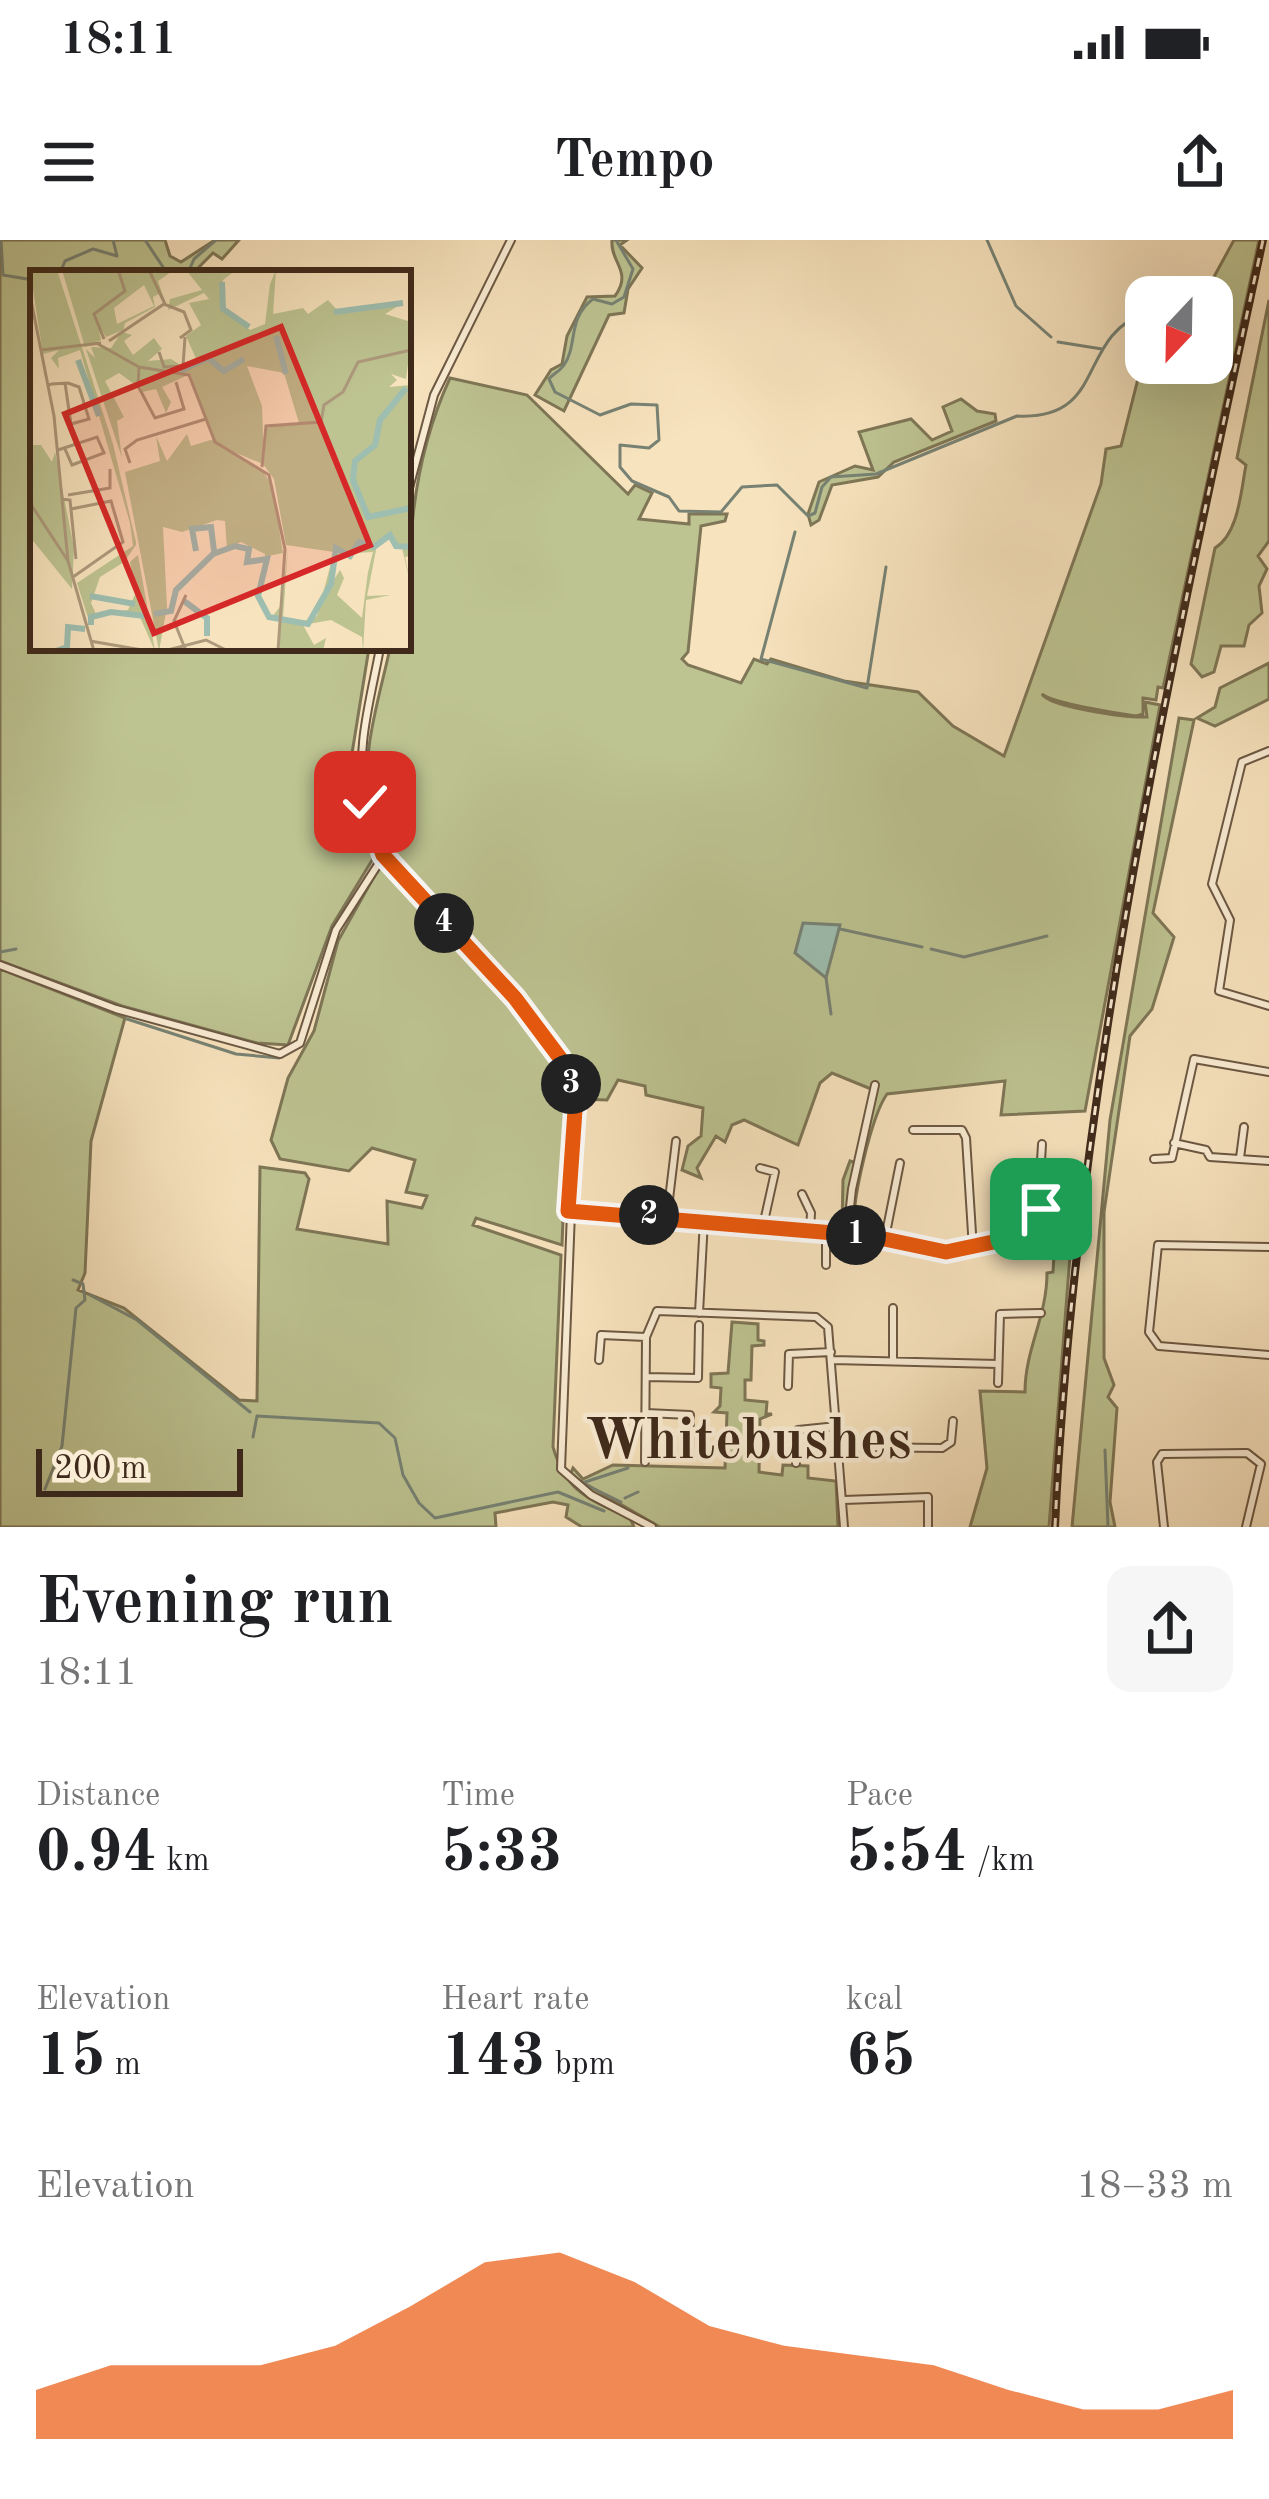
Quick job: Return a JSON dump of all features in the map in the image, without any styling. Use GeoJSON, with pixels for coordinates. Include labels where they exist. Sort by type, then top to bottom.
{"type":"FeatureCollection","features":[{"type":"Feature","properties":{"kind":"street"},"geometry":{"type":"LineString","coordinates":[[411,481],[434,395],[511,240]]}},
{"type":"Feature","properties":{"kind":"street"},"geometry":{"type":"LineString","coordinates":[[380,651],[362,775],[383,855],[515,998],[560,1058],[575,1110],[561,1468],[575,1484],[652,1527]]}},
{"type":"Feature","properties":{"kind":"street"},"geometry":{"type":"LineString","coordinates":[[1269,752],[1242,762],[1212,884],[1230,920],[1216,985],[1227,998],[1269,1006]]}},
{"type":"Feature","properties":{"kind":"street"},"geometry":{"type":"LineString","coordinates":[[0,965],[116,1009],[280,1054],[300,1043],[336,930],[383,855]]}},
{"type":"Feature","properties":{"kind":"street"},"geometry":{"type":"LineString","coordinates":[[1154,1159],[1175,1159],[1174,1143],[1194,1059],[1269,1072]]}},
{"type":"Feature","properties":{"kind":"street"},"geometry":{"type":"LineString","coordinates":[[848,1234],[851,1189],[875,1085]]}},
{"type":"Feature","properties":{"kind":"street"},"geometry":{"type":"LineString","coordinates":[[1240,1158],[1244,1127]]}},
{"type":"Feature","properties":{"kind":"street"},"geometry":{"type":"LineString","coordinates":[[913,1130],[962,1130],[973,1249]]}},
{"type":"Feature","properties":{"kind":"street"},"geometry":{"type":"LineString","coordinates":[[667,1216],[676,1141]]}},
{"type":"Feature","properties":{"kind":"street"},"geometry":{"type":"LineString","coordinates":[[1174,1143],[1206,1150],[1209,1156],[1269,1161]]}},
{"type":"Feature","properties":{"kind":"street"},"geometry":{"type":"LineString","coordinates":[[568,1211],[885,1238],[932,1251],[973,1249],[1037,1229],[1042,1144]]}},
{"type":"Feature","properties":{"kind":"street"},"geometry":{"type":"LineString","coordinates":[[885,1238],[900,1162]]}},
{"type":"Feature","properties":{"kind":"street"},"geometry":{"type":"LineString","coordinates":[[760,1168],[775,1172],[764,1226]]}},
{"type":"Feature","properties":{"kind":"street"},"geometry":{"type":"LineString","coordinates":[[802,1194],[812,1213],[810,1231]]}},
{"type":"Feature","properties":{"kind":"street"},"geometry":{"type":"LineString","coordinates":[[699,1313],[704,1220]]}},
{"type":"Feature","properties":{"kind":"street"},"geometry":{"type":"LineString","coordinates":[[826,1232],[826,1265]]}},
{"type":"Feature","properties":{"kind":"street"},"geometry":{"type":"LineString","coordinates":[[1269,1247],[1158,1245],[1149,1332],[1159,1346],[1269,1355]]}},
{"type":"Feature","properties":{"kind":"street"},"geometry":{"type":"LineString","coordinates":[[893,1308],[893,1360]]}},
{"type":"Feature","properties":{"kind":"street"},"geometry":{"type":"LineString","coordinates":[[645,1462],[646,1337],[656,1311],[816,1317],[828,1327],[844,1527]]}},
{"type":"Feature","properties":{"kind":"street"},"geometry":{"type":"LineString","coordinates":[[998,1383],[1000,1314],[1041,1313]]}},
{"type":"Feature","properties":{"kind":"street"},"geometry":{"type":"LineString","coordinates":[[646,1377],[698,1378],[699,1325]]}},
{"type":"Feature","properties":{"kind":"street"},"geometry":{"type":"LineString","coordinates":[[599,1360],[601,1335],[646,1337]]}},
{"type":"Feature","properties":{"kind":"street"},"geometry":{"type":"LineString","coordinates":[[788,1386],[789,1354],[998,1364]]}},
{"type":"Feature","properties":{"kind":"street"},"geometry":{"type":"LineString","coordinates":[[646,1413],[690,1415],[689,1454]]}},
{"type":"Feature","properties":{"kind":"street"},"geometry":{"type":"LineString","coordinates":[[840,1447],[942,1448],[951,1442],[953,1421]]}},
{"type":"Feature","properties":{"kind":"street"},"geometry":{"type":"LineString","coordinates":[[796,1463],[798,1430],[837,1426]]}},
{"type":"Feature","properties":{"kind":"street"},"geometry":{"type":"LineString","coordinates":[[1164,1527],[1157,1462],[1162,1454],[1254,1454],[1262,1464],[1246,1527]]}},
{"type":"Feature","properties":{"kind":"street"},"geometry":{"type":"LineString","coordinates":[[844,1500],[928,1497],[928,1527]]}},
{"type":"Feature","properties":{"kind":"green space"},"geometry":{"type":"Polygon","coordinates":[[[0,240],[165,240],[170,256],[181,262],[215,240],[239,240],[222,259],[213,253],[196,270],[30,270],[30,651],[369,651],[349,772],[356,778],[374,857],[332,926],[288,1045],[257,1043],[122,1006],[0,961],[0,240]]]}},
{"type":"Feature","properties":{"kind":"green space"},"geometry":{"type":"Polygon","coordinates":[[[612,240],[627,240],[620,245],[642,268],[628,289],[624,313],[609,315],[564,411],[535,395],[551,370],[562,364],[567,336],[587,297],[615,296],[620,287],[612,240]]]}},
{"type":"Feature","properties":{"kind":"green space"},"geometry":{"type":"Polygon","coordinates":[[[1234,240],[1259,240],[1233,361],[1233,276],[1214,276],[1234,240]]]}},
{"type":"Feature","properties":{"kind":"green space"},"geometry":{"type":"Polygon","coordinates":[[[1269,300],[1269,541],[1258,556],[1267,569],[1259,586],[1262,613],[1249,625],[1244,646],[1221,646],[1214,672],[1202,677],[1191,664],[1215,548],[1234,522],[1240,498],[1246,465],[1237,458],[1269,300]]]}},
{"type":"Feature","properties":{"kind":"green space"},"geometry":{"type":"Polygon","coordinates":[[[450,378],[527,395],[628,494],[635,485],[652,493],[639,519],[689,524],[689,514],[727,514],[725,521],[701,526],[688,652],[682,659],[688,665],[741,683],[754,659],[767,664],[771,659],[844,681],[918,692],[953,726],[1004,756],[1101,484],[1106,449],[1121,446],[1137,384],[1228,384],[1163,688],[1158,687],[1156,700],[1143,698],[1143,714],[1136,716],[1042,694],[1048,699],[1073,707],[1123,716],[1147,717],[1145,702],[1160,705],[1085,1111],[1001,1115],[1005,1081],[887,1094],[864,1160],[855,1229],[842,1228],[843,1180],[850,1161],[859,1164],[876,1091],[832,1073],[820,1083],[798,1145],[744,1120],[732,1125],[725,1142],[716,1136],[697,1168],[701,1178],[682,1170],[688,1146],[701,1136],[703,1108],[646,1095],[645,1086],[618,1080],[607,1100],[578,1099],[564,1057],[549,1032],[395,853],[369,785],[369,747],[389,651],[411,651],[414,510],[426,444],[450,378]]]}},
{"type":"Feature","properties":{"kind":"green space"},"geometry":{"type":"Polygon","coordinates":[[[961,399],[977,411],[995,414],[996,421],[894,462],[878,477],[832,485],[819,520],[811,525],[808,514],[819,482],[855,466],[873,470],[859,432],[911,419],[932,440],[952,431],[943,407],[961,399]]]}},
{"type":"Feature","properties":{"kind":"green space"},"geometry":{"type":"Polygon","coordinates":[[[1269,663],[1269,699],[1215,726],[1197,718],[1215,707],[1220,688],[1269,663]]]}},
{"type":"Feature","properties":{"kind":"green space"},"geometry":{"type":"Polygon","coordinates":[[[1179,718],[1194,720],[1153,913],[1174,937],[1152,1009],[1130,1036],[1104,1212],[1104,1358],[1114,1385],[1108,1397],[1117,1408],[1110,1502],[1115,1527],[1072,1527],[1110,1120],[1179,718]]]}},
{"type":"Feature","properties":{"kind":"green space"},"geometry":{"type":"Polygon","coordinates":[[[380,866],[511,1000],[554,1057],[568,1092],[562,1245],[476,1218],[473,1225],[561,1255],[553,1447],[572,1484],[630,1518],[634,1527],[582,1527],[566,1517],[568,1505],[553,1502],[495,1513],[496,1527],[0,1527],[0,969],[125,1018],[91,1141],[85,1273],[78,1290],[124,1308],[239,1400],[257,1401],[260,1167],[305,1173],[309,1179],[297,1229],[388,1244],[387,1201],[422,1208],[427,1196],[406,1192],[415,1160],[372,1148],[349,1171],[280,1159],[271,1140],[288,1078],[314,1031],[338,941],[380,866]]]}},
{"type":"Feature","properties":{"kind":"green space"},"geometry":{"type":"Polygon","coordinates":[[[1075,1191],[1049,1527],[970,1527],[987,1468],[980,1391],[1025,1392],[1047,1273],[1053,1272],[1057,1206],[1075,1191]]]}},
{"type":"Feature","properties":{"kind":"green space"},"geometry":{"type":"Polygon","coordinates":[[[732,1322],[758,1324],[758,1340],[764,1341],[764,1345],[752,1346],[751,1380],[745,1380],[745,1400],[767,1402],[766,1414],[772,1414],[760,1419],[759,1472],[782,1475],[783,1465],[808,1466],[808,1478],[836,1481],[838,1527],[660,1527],[570,1475],[573,1468],[583,1479],[613,1465],[725,1468],[727,1413],[714,1412],[720,1406],[721,1388],[711,1387],[711,1374],[728,1373],[732,1322]]]}},
{"type":"Feature","properties":{"kind":"shaded area"},"geometry":{"type":"Polygon","coordinates":[[[803,923],[840,925],[826,978],[795,953],[803,923]]]}},
{"type":"Feature","properties":{"kind":"waterway"},"geometry":{"type":"LineString","coordinates":[[1,240],[3,275],[30,280]]}},
{"type":"Feature","properties":{"kind":"waterway"},"geometry":{"type":"LineString","coordinates":[[61,270],[65,261],[93,249],[117,256],[113,240]]}},
{"type":"Feature","properties":{"kind":"waterway"},"geometry":{"type":"LineString","coordinates":[[145,240],[165,270]]}},
{"type":"Feature","properties":{"kind":"waterway"},"geometry":{"type":"LineString","coordinates":[[189,270],[194,259],[216,240]]}},
{"type":"Feature","properties":{"kind":"waterway"},"geometry":{"type":"LineString","coordinates":[[616,240],[633,269],[624,297],[612,304],[593,299],[585,306],[568,357],[549,379],[555,392],[600,415],[631,404],[657,405],[659,440],[649,448],[620,445],[620,467],[632,481],[669,497],[679,511],[721,512],[742,487],[777,485],[808,516],[815,513],[822,487],[831,477],[876,474],[1017,416],[1046,414],[1066,405],[1125,324]]}},
{"type":"Feature","properties":{"kind":"waterway"},"geometry":{"type":"LineString","coordinates":[[987,240],[1016,306],[1051,337]]}},
{"type":"Feature","properties":{"kind":"waterway"},"geometry":{"type":"LineString","coordinates":[[1058,342],[1102,349]]}},
{"type":"Feature","properties":{"kind":"waterway"},"geometry":{"type":"LineString","coordinates":[[795,532],[761,659],[867,688],[886,567]]}},
{"type":"Feature","properties":{"kind":"waterway"},"geometry":{"type":"LineString","coordinates":[[840,929],[922,947]]}},
{"type":"Feature","properties":{"kind":"waterway"},"geometry":{"type":"LineString","coordinates":[[931,949],[964,957],[1047,936]]}},
{"type":"Feature","properties":{"kind":"waterway"},"geometry":{"type":"LineString","coordinates":[[0,952],[16,949]]}},
{"type":"Feature","properties":{"kind":"waterway"},"geometry":{"type":"LineString","coordinates":[[826,978],[831,1014]]}},
{"type":"Feature","properties":{"kind":"waterway"},"geometry":{"type":"LineString","coordinates":[[127,1019],[236,1054],[279,1058]]}},
{"type":"Feature","properties":{"kind":"waterway"},"geometry":{"type":"LineString","coordinates":[[45,1489],[62,1446],[76,1308],[85,1300],[83,1284],[73,1280]]}},
{"type":"Feature","properties":{"kind":"waterway"},"geometry":{"type":"LineString","coordinates":[[90,1295],[137,1320],[250,1412]]}},
{"type":"Feature","properties":{"kind":"waterway"},"geometry":{"type":"LineString","coordinates":[[253,1437],[257,1416],[379,1423],[395,1438],[403,1475],[419,1503],[435,1518],[558,1492],[604,1511]]}},
{"type":"Feature","properties":{"kind":"waterway"},"geometry":{"type":"LineString","coordinates":[[1105,1450],[1108,1527]]}},
{"type":"Feature","properties":{"kind":"waterway"},"geometry":{"type":"LineString","coordinates":[[621,1502],[582,1483],[628,1468]]}},
{"type":"Feature","properties":{"kind":"waterway"},"geometry":{"type":"LineString","coordinates":[[625,1498],[638,1492]]}},
{"type":"Feature","properties":{"kind":"railway"},"geometry":{"type":"LineString","coordinates":[[1055,1527],[1066,1364],[1105,1040],[1162,719],[1263,240]]}},
{"type":"Feature","properties":{"kind":"district","name":"Whitebushes"},"geometry":{"type":"Point","coordinates":[748,1438]}},
{"type":"Feature","properties":{"kind":"route"},"geometry":{"type":"LineString","coordinates":[[365,802],[383,855],[534,1019],[560,1058],[575,1110],[568,1211],[870,1236],[946,1252],[1031,1234],[1040,1222],[1041,1209]]}}]}
